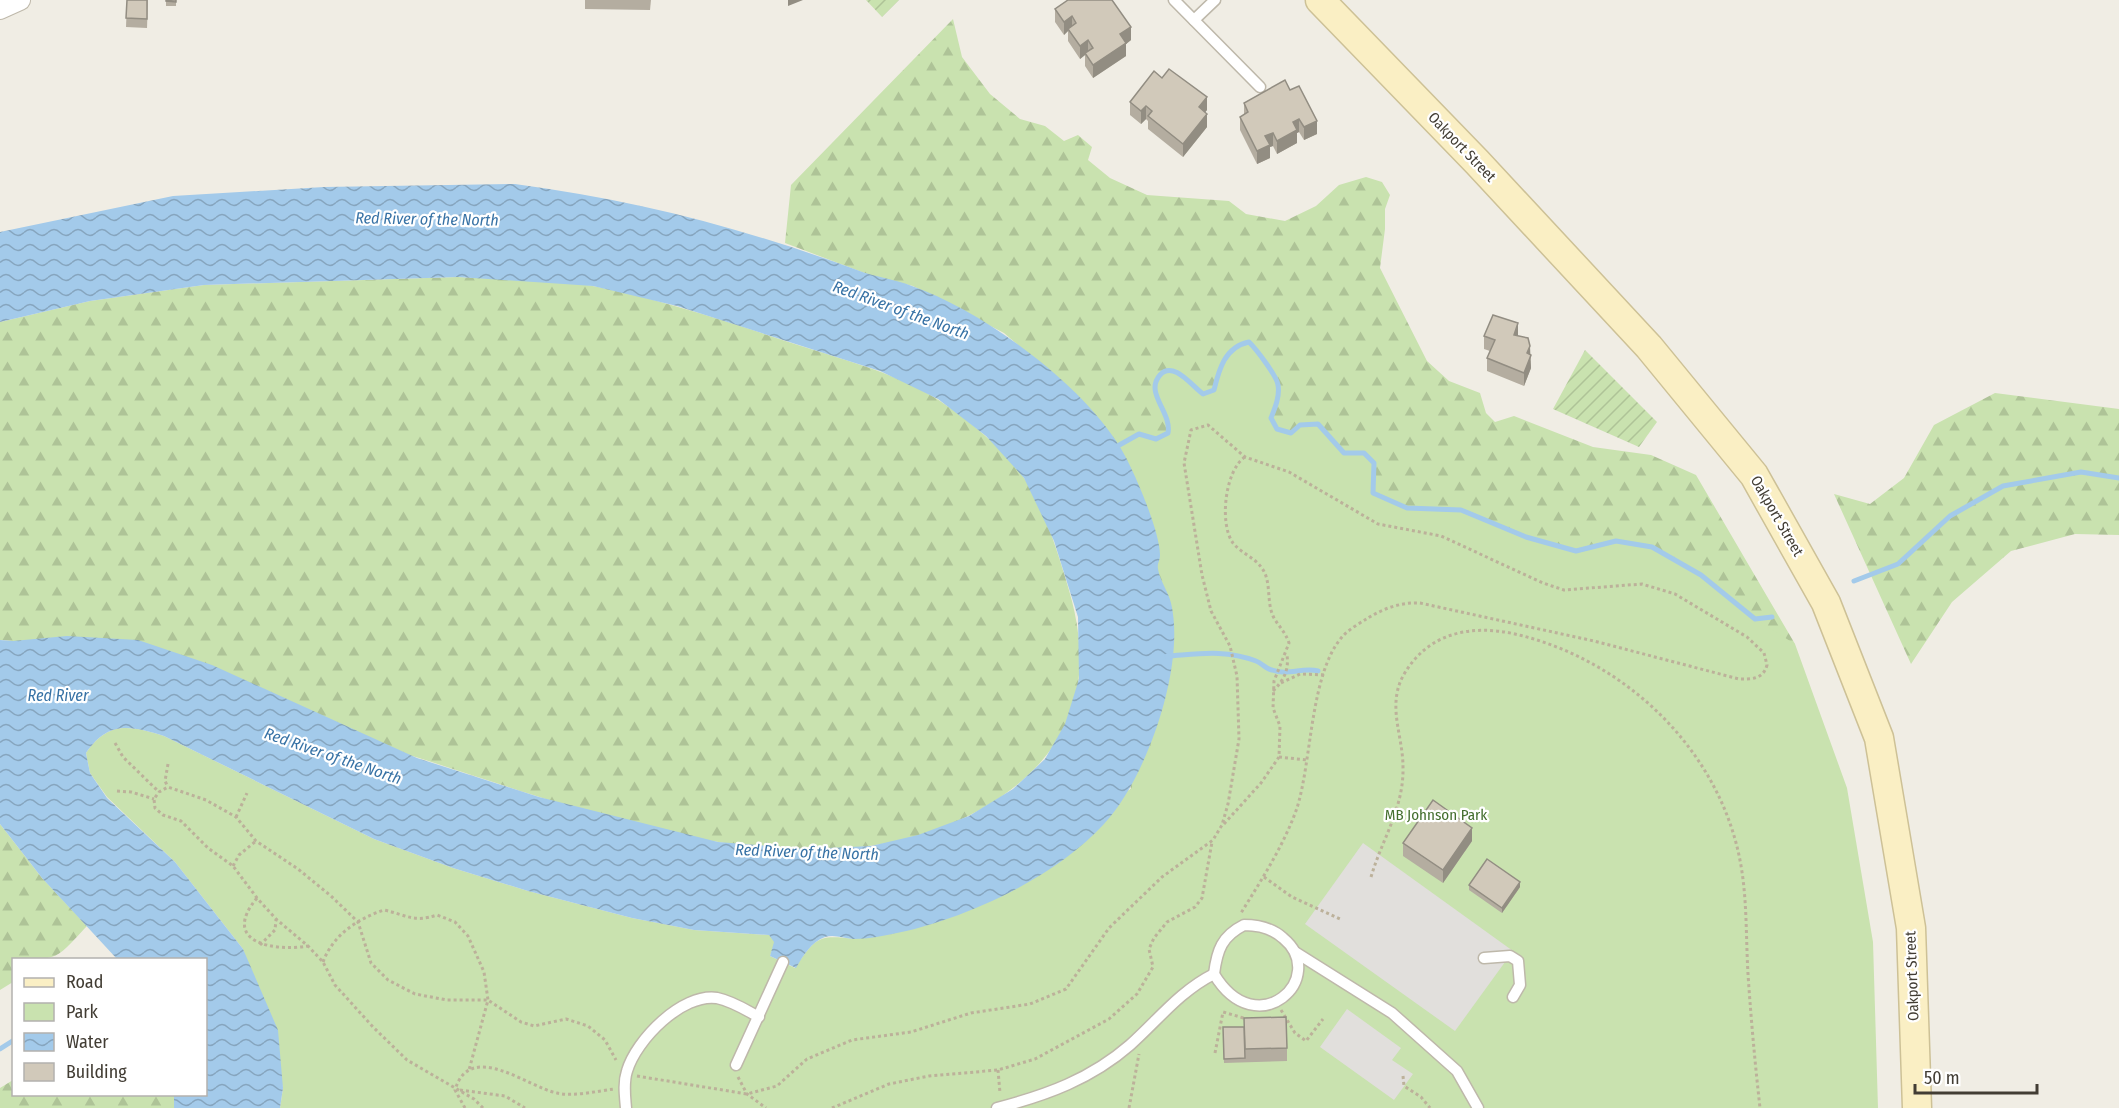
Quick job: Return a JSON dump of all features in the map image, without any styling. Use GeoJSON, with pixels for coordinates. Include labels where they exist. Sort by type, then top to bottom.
{"type":"FeatureCollection","features":[{"type":"Feature","properties":{"kind":"street"},"geometry":{"type":"LineString","coordinates":[[0,9],[20,0]]}},
{"type":"Feature","properties":{"kind":"street","name":"Oakport Street"},"geometry":{"type":"LineString","coordinates":[[1320,0],[1477,162],[1649,347],[1754,475],[1826,603],[1879,738],[1911,928],[1917,1108]]}},
{"type":"Feature","properties":{"kind":"lane"},"geometry":{"type":"LineString","coordinates":[[1174,0],[1260,87]]}},
{"type":"Feature","properties":{"kind":"lane"},"geometry":{"type":"LineString","coordinates":[[1194,20],[1215,0]]}},
{"type":"Feature","properties":{"kind":"lane"},"geometry":{"type":"LineString","coordinates":[[1295,952],[1299,964],[1297,977],[1277,1007],[1244,1004],[1232,998],[1214,974],[1218,951],[1233,930],[1244,925],[1268,928],[1280,935],[1295,952],[1392,1012],[1457,1071],[1478,1108]]}},
{"type":"Feature","properties":{"kind":"lane"},"geometry":{"type":"LineString","coordinates":[[1484,958],[1510,956],[1518,961],[1520,984],[1513,997]]}},
{"type":"Feature","properties":{"kind":"lane"},"geometry":{"type":"LineString","coordinates":[[736,1065],[783,962]]}},
{"type":"Feature","properties":{"kind":"lane"},"geometry":{"type":"LineString","coordinates":[[999,1108],[1043,1096],[1083,1078],[1111,1060],[1180,994],[1214,974]]}},
{"type":"Feature","properties":{"kind":"lane"},"geometry":{"type":"LineString","coordinates":[[626,1108],[626,1073],[632,1057],[653,1030],[683,1006],[700,999],[715,998],[734,1003],[759,1017]]}},
{"type":"Feature","properties":{"kind":"path"},"geometry":{"type":"LineString","coordinates":[[1222,825],[1239,739],[1237,676],[1230,646],[1211,611],[1202,575],[1184,463],[1191,430],[1208,425],[1245,458],[1289,472],[1378,524],[1441,536],[1564,590],[1642,584],[1675,594],[1748,637],[1764,653],[1767,665],[1765,671],[1755,679],[1738,679],[1593,641],[1429,604],[1409,603],[1371,616],[1344,634],[1331,654],[1324,675],[1297,807],[1287,834],[1233,930]]}},
{"type":"Feature","properties":{"kind":"path"},"geometry":{"type":"LineString","coordinates":[[832,1108],[889,1084],[929,1076],[998,1070],[1035,1059],[1109,1019],[1137,994],[1153,967],[1149,949],[1154,938],[1167,922],[1195,907],[1202,898],[1213,840],[1222,825],[1261,783],[1279,757],[1280,726],[1273,708],[1273,691],[1274,681],[1289,643],[1285,630],[1273,617],[1267,581],[1261,566],[1248,558],[1232,542],[1225,506],[1229,486],[1238,462],[1245,458]]}},
{"type":"Feature","properties":{"kind":"path"},"geometry":{"type":"LineString","coordinates":[[1371,877],[1377,854],[1392,827],[1401,792],[1403,759],[1395,712],[1397,697],[1402,678],[1423,650],[1462,630],[1503,631],[1537,639],[1562,649],[1612,675],[1649,703],[1701,763],[1728,819],[1742,872],[1760,1108]]}},
{"type":"Feature","properties":{"kind":"path"},"geometry":{"type":"LineString","coordinates":[[1281,684],[1288,665],[1286,653]]}},
{"type":"Feature","properties":{"kind":"path"},"geometry":{"type":"LineString","coordinates":[[1273,691],[1300,674],[1324,675]]}},
{"type":"Feature","properties":{"kind":"path"},"geometry":{"type":"LineString","coordinates":[[115,743],[128,762],[159,792]]}},
{"type":"Feature","properties":{"kind":"path"},"geometry":{"type":"LineString","coordinates":[[1279,757],[1307,760]]}},
{"type":"Feature","properties":{"kind":"path"},"geometry":{"type":"LineString","coordinates":[[168,764],[165,781],[168,787],[206,800],[236,818],[256,841],[298,869],[358,922],[371,963],[388,980],[415,994],[447,1000],[488,1000],[521,1022],[534,1026],[566,1019],[588,1026],[605,1040],[626,1073],[661,1082],[747,1094],[777,1086],[807,1059],[852,1040],[911,1032],[971,1013],[1030,1004],[1066,989],[1108,928],[1162,877],[1213,840]]}},
{"type":"Feature","properties":{"kind":"path"},"geometry":{"type":"LineString","coordinates":[[168,787],[159,792],[154,799],[155,808],[162,815],[181,821],[208,848],[233,866],[257,898],[276,919],[323,962],[336,985],[373,1027],[407,1060],[483,1108]]}},
{"type":"Feature","properties":{"kind":"path"},"geometry":{"type":"LineString","coordinates":[[117,791],[131,792],[154,799]]}},
{"type":"Feature","properties":{"kind":"path"},"geometry":{"type":"LineString","coordinates":[[236,818],[248,793]]}},
{"type":"Feature","properties":{"kind":"path"},"geometry":{"type":"LineString","coordinates":[[233,866],[239,855],[256,841]]}},
{"type":"Feature","properties":{"kind":"path"},"geometry":{"type":"LineString","coordinates":[[1263,876],[1292,897],[1341,919]]}},
{"type":"Feature","properties":{"kind":"path"},"geometry":{"type":"LineString","coordinates":[[257,898],[246,912],[244,926],[249,938],[261,945],[275,948],[308,946]]}},
{"type":"Feature","properties":{"kind":"path"},"geometry":{"type":"LineString","coordinates":[[323,962],[328,948],[358,922],[384,910],[412,920],[423,920],[437,915],[455,922],[468,936],[484,972],[488,1000],[469,1070]]}},
{"type":"Feature","properties":{"kind":"path"},"geometry":{"type":"LineString","coordinates":[[261,945],[275,930],[276,919]]}},
{"type":"Feature","properties":{"kind":"path"},"geometry":{"type":"LineString","coordinates":[[1277,1007],[1295,1033],[1306,1041],[1323,1020]]}},
{"type":"Feature","properties":{"kind":"path"},"geometry":{"type":"LineString","coordinates":[[1215,1053],[1223,1012],[1237,1018],[1254,1018]]}},
{"type":"Feature","properties":{"kind":"path"},"geometry":{"type":"LineString","coordinates":[[1129,1108],[1137,1063],[1147,1028]]}},
{"type":"Feature","properties":{"kind":"path"},"geometry":{"type":"LineString","coordinates":[[1286,1037],[1295,1033]]}},
{"type":"Feature","properties":{"kind":"path"},"geometry":{"type":"LineString","coordinates":[[736,1065],[739,1082],[747,1094],[766,1108]]}},
{"type":"Feature","properties":{"kind":"path"},"geometry":{"type":"LineString","coordinates":[[465,1108],[455,1090],[459,1077],[469,1070],[506,1070],[557,1093],[616,1088],[625,1092]]}},
{"type":"Feature","properties":{"kind":"path"},"geometry":{"type":"LineString","coordinates":[[998,1070],[999,1108]]}},
{"type":"Feature","properties":{"kind":"path"},"geometry":{"type":"LineString","coordinates":[[1403,1076],[1404,1086],[1420,1097],[1430,1108]]}},
{"type":"Feature","properties":{"kind":"path"},"geometry":{"type":"LineString","coordinates":[[455,1090],[505,1096],[525,1108]]}},
{"type":"Feature","properties":{"kind":"green space"},"geometry":{"type":"Polygon","coordinates":[[[866,0],[899,0],[882,17],[866,0]]]}},
{"type":"Feature","properties":{"kind":"green space"},"geometry":{"type":"Polygon","coordinates":[[[953,19],[962,57],[990,94],[1020,119],[1045,126],[1064,141],[1078,135],[1092,147],[1088,160],[1110,178],[1147,195],[1229,201],[1246,214],[1285,221],[1316,206],[1339,185],[1366,177],[1382,182],[1390,195],[1385,209],[1380,268],[1427,361],[1449,381],[1480,393],[1486,413],[1495,422],[1514,416],[1593,447],[1651,455],[1696,475],[1795,644],[1778,647],[895,1108],[666,1108],[1131,789],[1026,352],[1004,333],[913,286],[875,277],[785,243],[791,185],[953,19]]]}},
{"type":"Feature","properties":{"kind":"green space"},"geometry":{"type":"Polygon","coordinates":[[[458,277],[581,284],[649,299],[700,314],[855,363],[908,383],[940,401],[984,435],[1005,454],[1022,475],[1040,508],[1066,581],[1078,633],[1079,675],[1071,711],[1055,743],[1033,771],[1005,794],[973,814],[939,829],[904,840],[869,846],[812,850],[754,847],[640,826],[584,811],[318,728],[13,641],[0,640],[0,322],[90,301],[204,285],[458,277]]]}},
{"type":"Feature","properties":{"kind":"green space","name":"MB Johnson Park"},"geometry":{"type":"Polygon","coordinates":[[[1249,342],[1277,381],[1277,402],[1272,418],[1277,429],[1291,433],[1300,425],[1318,424],[1344,452],[1364,453],[1374,463],[1373,493],[1407,508],[1461,510],[1526,537],[1576,551],[1616,541],[1652,547],[1701,575],[1755,619],[1795,644],[1847,788],[1873,942],[1878,1108],[280,1108],[283,1088],[243,949],[175,862],[107,797],[90,773],[86,753],[95,742],[112,730],[130,728],[164,736],[374,839],[453,868],[528,891],[632,918],[694,930],[769,935],[775,942],[770,956],[795,968],[818,940],[832,937],[854,939],[1131,789],[1151,746],[1174,656],[1172,604],[1157,568],[1160,553],[1135,475],[1119,444],[1139,434],[1156,439],[1168,433],[1166,418],[1155,389],[1156,382],[1165,371],[1176,372],[1203,394],[1214,390],[1218,374],[1229,354],[1249,342]]]}},
{"type":"Feature","properties":{"kind":"green space"},"geometry":{"type":"Polygon","coordinates":[[[1585,350],[1657,422],[1639,447],[1553,409],[1585,350]]]}},
{"type":"Feature","properties":{"kind":"green space"},"geometry":{"type":"Polygon","coordinates":[[[1995,393],[2119,409],[2119,535],[2075,534],[2011,551],[1952,602],[1911,664],[1834,494],[1870,504],[1904,478],[1934,425],[1995,393]]]}},
{"type":"Feature","properties":{"kind":"green space"},"geometry":{"type":"Polygon","coordinates":[[[0,824],[42,878],[87,926],[69,946],[49,958],[12,958],[12,983],[0,990],[0,824]]]}},
{"type":"Feature","properties":{"kind":"green space"},"geometry":{"type":"Polygon","coordinates":[[[12,1081],[12,1096],[174,1096],[174,1108],[0,1108],[0,1088],[12,1081]]]}},
{"type":"Feature","properties":{"kind":"shaded area"},"geometry":{"type":"Polygon","coordinates":[[[1363,843],[1513,951],[1455,1031],[1305,924],[1363,843]]]}},
{"type":"Feature","properties":{"kind":"shaded area"},"geometry":{"type":"Polygon","coordinates":[[[1347,1009],[1401,1048],[1392,1060],[1413,1074],[1394,1100],[1320,1047],[1347,1009]]]}},
{"type":"Feature","properties":{"kind":"water","name":"Red River"},"geometry":{"type":"Polygon","coordinates":[[[515,184],[603,198],[689,217],[772,241],[940,297],[999,331],[1028,352],[1081,398],[1120,447],[1132,469],[1151,516],[1159,544],[1158,569],[1171,603],[1174,628],[1173,657],[1168,688],[1159,720],[1135,779],[1120,804],[1104,824],[1083,844],[1031,881],[1002,897],[911,930],[864,939],[825,937],[812,946],[796,968],[770,956],[774,942],[769,935],[694,930],[632,918],[528,891],[453,868],[374,839],[164,736],[130,728],[112,730],[95,742],[86,753],[90,773],[107,798],[175,862],[243,949],[278,1030],[283,1088],[280,1108],[174,1108],[174,1096],[207,1096],[207,958],[116,958],[42,878],[0,824],[0,640],[67,636],[138,640],[212,665],[417,758],[539,797],[718,842],[807,849],[871,846],[918,835],[969,816],[1013,789],[1045,759],[1065,724],[1079,679],[1078,617],[1054,541],[1024,478],[986,436],[938,399],[880,371],[677,306],[593,286],[458,277],[204,285],[90,301],[0,322],[0,232],[173,196],[324,187],[515,184]]]}},
{"type":"Feature","properties":{"kind":"building"},"geometry":{"type":"Polygon","coordinates":[[[127,0],[147,0],[147,19],[126,18],[127,0]]]}},
{"type":"Feature","properties":{"kind":"building"},"geometry":{"type":"Polygon","coordinates":[[[1068,0],[1112,0],[1131,27],[1120,34],[1126,43],[1093,65],[1085,53],[1093,48],[1088,40],[1080,46],[1068,29],[1076,23],[1072,16],[1064,22],[1055,9],[1068,0]]]}},
{"type":"Feature","properties":{"kind":"building"},"geometry":{"type":"Polygon","coordinates":[[[1169,69],[1207,97],[1199,107],[1207,114],[1183,144],[1148,116],[1152,111],[1146,106],[1141,111],[1130,102],[1154,71],[1162,78],[1169,69]]]}},
{"type":"Feature","properties":{"kind":"building"},"geometry":{"type":"Polygon","coordinates":[[[1285,80],[1290,90],[1299,86],[1317,121],[1304,127],[1299,119],[1293,122],[1297,130],[1277,141],[1273,133],[1265,136],[1270,145],[1257,151],[1240,117],[1248,112],[1244,103],[1285,80]]]}},
{"type":"Feature","properties":{"kind":"building"},"geometry":{"type":"Polygon","coordinates":[[[1493,315],[1518,323],[1514,335],[1528,338],[1530,346],[1527,353],[1531,355],[1524,373],[1487,358],[1495,340],[1484,336],[1493,315]]]}},
{"type":"Feature","properties":{"kind":"building"},"geometry":{"type":"Polygon","coordinates":[[[1433,800],[1472,828],[1443,870],[1403,843],[1433,800]]]}},
{"type":"Feature","properties":{"kind":"building"},"geometry":{"type":"Polygon","coordinates":[[[1487,859],[1520,882],[1502,908],[1469,885],[1487,859]]]}},
{"type":"Feature","properties":{"kind":"building"},"geometry":{"type":"Polygon","coordinates":[[[1286,1017],[1287,1048],[1245,1049],[1244,1018],[1286,1017]]]}},
{"type":"Feature","properties":{"kind":"building"},"geometry":{"type":"Polygon","coordinates":[[[1223,1027],[1244,1027],[1245,1058],[1224,1059],[1223,1027]]]}},
{"type":"Feature","properties":{"kind":"waterway"},"geometry":{"type":"LineString","coordinates":[[1114,448],[1139,434],[1156,439],[1168,433],[1166,418],[1155,389],[1156,382],[1165,371],[1176,372],[1203,394],[1214,390],[1218,374],[1229,354],[1249,342],[1277,381],[1278,398],[1271,418],[1277,429],[1291,433],[1300,425],[1318,424],[1344,453],[1364,453],[1374,463],[1373,493],[1407,508],[1461,510],[1526,537],[1576,551],[1616,541],[1652,547],[1701,575],[1755,619],[1772,617]]}},
{"type":"Feature","properties":{"kind":"waterway"},"geometry":{"type":"LineString","coordinates":[[1854,581],[1898,564],[1950,516],[2003,486],[2081,472],[2119,478]]}},
{"type":"Feature","properties":{"kind":"waterway"},"geometry":{"type":"LineString","coordinates":[[1167,656],[1233,655],[1245,657],[1278,672],[1318,671]]}},
{"type":"Feature","properties":{"kind":"waterway"},"geometry":{"type":"LineString","coordinates":[[0,1049],[12,1041]]}},
{"type":"Feature","properties":{"kind":"water label","name":"Red River of the North"},"geometry":{"type":"Point","coordinates":[427,219]}},
{"type":"Feature","properties":{"kind":"water label","name":"Red River of the North"},"geometry":{"type":"Point","coordinates":[901,310]}},
{"type":"Feature","properties":{"kind":"water label","name":"Red River of the North"},"geometry":{"type":"Point","coordinates":[333,756]}},
{"type":"Feature","properties":{"kind":"water label","name":"Red River of the North"},"geometry":{"type":"Point","coordinates":[807,852]}}]}
